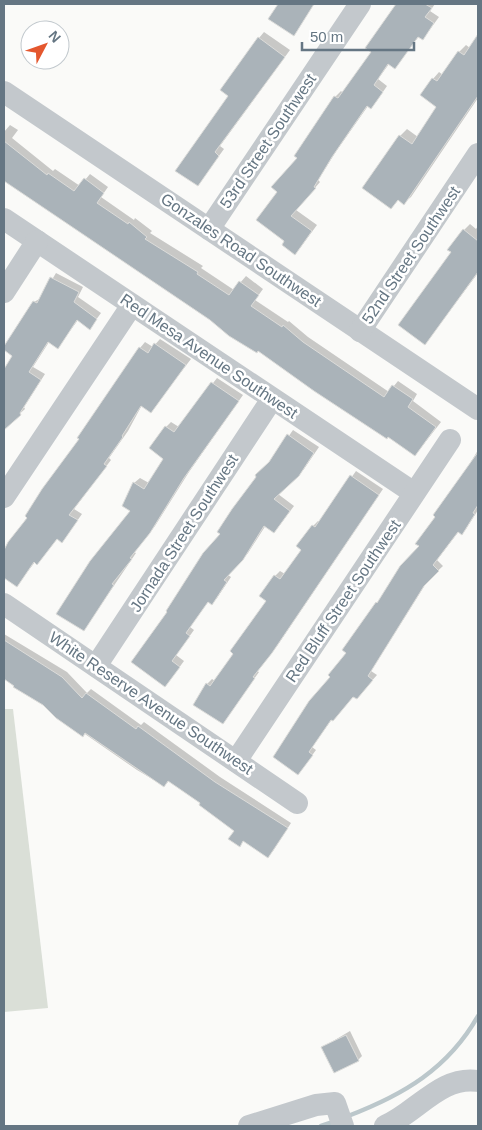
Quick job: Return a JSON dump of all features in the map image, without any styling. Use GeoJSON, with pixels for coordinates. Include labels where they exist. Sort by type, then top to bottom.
{"type":"FeatureCollection","features":[{"type":"Feature","properties":{"kind":"street","name":"53rd Street Southwest"},"geometry":{"type":"LineString","coordinates":[[209,229],[360,4]]}},
{"type":"Feature","properties":{"kind":"street","name":"Gonzales Road Southwest"},"geometry":{"type":"LineString","coordinates":[[4,92],[478,409]]}},
{"type":"Feature","properties":{"kind":"street","name":"52nd Street Southwest"},"geometry":{"type":"LineString","coordinates":[[360,331],[478,154]]}},
{"type":"Feature","properties":{"kind":"street","name":"Red Mesa Avenue Southwest"},"geometry":{"type":"LineString","coordinates":[[4,219],[414,493]]}},
{"type":"Feature","properties":{"kind":"street"},"geometry":{"type":"LineString","coordinates":[[4,292],[37,241]]}},
{"type":"Feature","properties":{"kind":"street"},"geometry":{"type":"LineString","coordinates":[[4,497],[132,305]]}},
{"type":"Feature","properties":{"kind":"street","name":"Jornada Street Southwest"},"geometry":{"type":"LineString","coordinates":[[96,666],[272,399]]}},
{"type":"Feature","properties":{"kind":"street","name":"Red Bluff Street Southwest"},"geometry":{"type":"LineString","coordinates":[[236,761],[450,440]]}},
{"type":"Feature","properties":{"kind":"street","name":"White Reserve Avenue Southwest"},"geometry":{"type":"LineString","coordinates":[[4,604],[297,803]]}},
{"type":"Feature","properties":{"kind":"street"},"geometry":{"type":"LineString","coordinates":[[385,1126],[433,1094],[465,1079],[478,1081]]}},
{"type":"Feature","properties":{"kind":"street"},"geometry":{"type":"LineString","coordinates":[[248,1126],[316,1105],[334,1103],[343,1126]]}},
{"type":"Feature","properties":{"kind":"shaded area"},"geometry":{"type":"Polygon","coordinates":[[[4,709],[13,709],[48,1008],[4,1012],[4,709]]]}},
{"type":"Feature","properties":{"kind":"building"},"geometry":{"type":"Polygon","coordinates":[[[278,4],[314,4],[294,36],[268,19],[278,4]]]}},
{"type":"Feature","properties":{"kind":"building"},"geometry":{"type":"Polygon","coordinates":[[[396,4],[425,4],[432,8],[425,17],[434,23],[423,40],[418,37],[395,69],[388,64],[374,85],[383,92],[371,109],[367,106],[332,157],[314,187],[316,188],[291,216],[312,231],[295,255],[282,245],[284,241],[256,220],[277,192],[271,187],[297,158],[294,156],[334,96],[338,98],[371,52],[365,48],[396,4]]]}},
{"type":"Feature","properties":{"kind":"building"},"geometry":{"type":"Polygon","coordinates":[[[478,34],[478,96],[404,205],[398,200],[391,209],[362,188],[399,135],[412,144],[436,107],[420,95],[432,78],[437,81],[458,51],[464,55],[478,34]]]}},
{"type":"Feature","properties":{"kind":"building"},"geometry":{"type":"Polygon","coordinates":[[[258,37],[285,57],[215,152],[219,156],[198,186],[175,171],[228,96],[220,90],[258,37]]]}},
{"type":"Feature","properties":{"kind":"building"},"geometry":{"type":"Polygon","coordinates":[[[4,141],[47,175],[48,173],[74,191],[84,178],[104,193],[97,203],[128,224],[129,222],[147,237],[145,239],[198,272],[197,274],[229,295],[239,281],[259,295],[251,306],[282,327],[283,325],[303,342],[384,397],[392,385],[413,399],[408,407],[436,427],[415,456],[314,391],[258,351],[257,353],[229,336],[210,320],[4,181],[4,141]]]}},
{"type":"Feature","properties":{"kind":"building"},"geometry":{"type":"Polygon","coordinates":[[[463,229],[478,241],[478,272],[425,345],[398,325],[451,252],[447,250],[463,229]]]}},
{"type":"Feature","properties":{"kind":"building"},"geometry":{"type":"Polygon","coordinates":[[[50,277],[79,292],[74,302],[97,319],[90,330],[77,320],[58,349],[48,342],[29,372],[41,380],[20,413],[21,415],[4,430],[4,369],[12,356],[4,350],[4,346],[33,301],[37,303],[50,277]]]}},
{"type":"Feature","properties":{"kind":"building"},"geometry":{"type":"Polygon","coordinates":[[[154,343],[186,365],[151,413],[141,406],[104,464],[107,466],[69,515],[78,520],[62,543],[57,539],[37,565],[34,562],[17,587],[4,578],[4,550],[8,542],[27,518],[25,516],[42,489],[79,439],[77,438],[139,347],[148,353],[154,343]]]}},
{"type":"Feature","properties":{"kind":"building"},"geometry":{"type":"Polygon","coordinates":[[[211,382],[239,401],[184,478],[150,533],[130,558],[132,559],[112,584],[114,585],[84,631],[56,614],[90,561],[130,511],[122,506],[133,482],[144,489],[163,459],[149,448],[165,426],[174,432],[211,382]]]}},
{"type":"Feature","properties":{"kind":"building"},"geometry":{"type":"Polygon","coordinates":[[[287,434],[314,453],[299,476],[274,499],[290,511],[274,533],[264,526],[243,560],[224,580],[227,582],[212,605],[208,602],[186,633],[190,636],[172,661],[180,667],[165,687],[131,662],[167,612],[203,553],[220,534],[217,532],[256,477],[255,475],[269,462],[287,434]]]}},
{"type":"Feature","properties":{"kind":"building"},"geometry":{"type":"Polygon","coordinates":[[[478,452],[478,505],[473,513],[475,514],[462,535],[458,532],[433,565],[439,571],[424,586],[368,676],[373,680],[357,699],[353,697],[333,721],[331,720],[309,752],[313,755],[298,775],[273,757],[309,701],[330,677],[328,675],[346,653],[342,650],[377,603],[400,566],[419,546],[415,544],[435,517],[433,515],[478,452]]]}},
{"type":"Feature","properties":{"kind":"building"},"geometry":{"type":"Polygon","coordinates":[[[350,475],[379,495],[272,653],[253,677],[255,678],[223,724],[193,705],[206,683],[210,686],[233,654],[230,651],[266,601],[259,596],[274,575],[280,579],[301,550],[296,546],[312,525],[315,527],[350,475]]]}},
{"type":"Feature","properties":{"kind":"building"},"geometry":{"type":"Polygon","coordinates":[[[4,640],[62,677],[82,698],[86,693],[136,729],[138,726],[215,782],[288,828],[268,858],[243,841],[240,847],[228,839],[234,831],[199,805],[200,803],[168,781],[164,787],[85,733],[83,737],[56,718],[43,705],[13,687],[4,679],[4,640]]]}},
{"type":"Feature","properties":{"kind":"building"},"geometry":{"type":"Polygon","coordinates":[[[346,1035],[359,1061],[334,1073],[321,1047],[346,1035]]]}},
{"type":"Feature","properties":{"kind":"waterway"},"geometry":{"type":"LineString","coordinates":[[348,1116],[387,1099],[422,1078],[453,1051],[478,1016]]}},
{"type":"Feature","properties":{"kind":"waterway"},"geometry":{"type":"LineString","coordinates":[[321,1126],[333,1122]]}}]}
